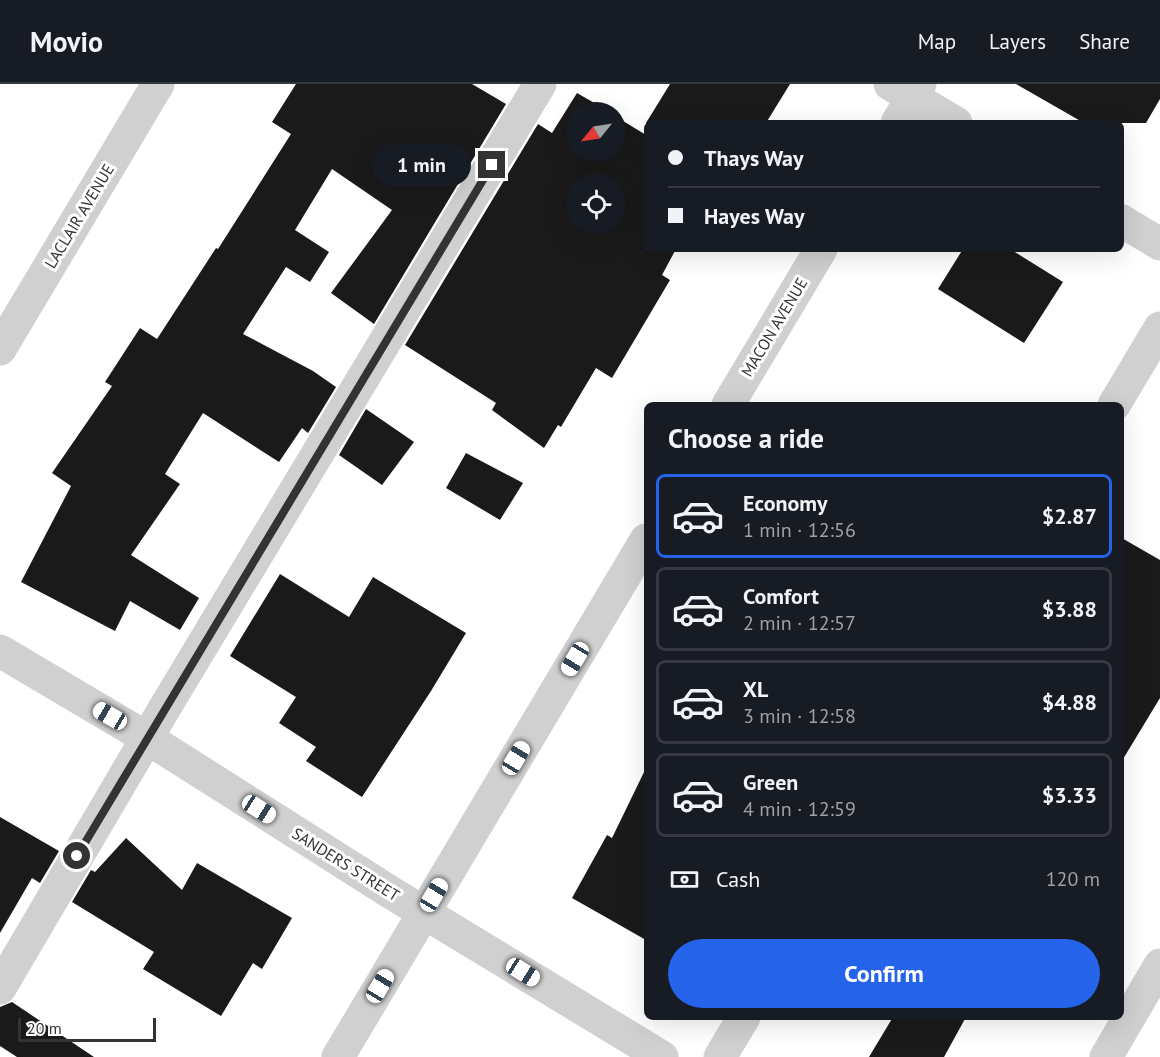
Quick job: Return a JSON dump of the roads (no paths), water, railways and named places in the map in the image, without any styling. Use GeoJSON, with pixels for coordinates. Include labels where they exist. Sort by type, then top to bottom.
{"type":"FeatureCollection","features":[{"type":"Feature","properties":{"kind":"street","name":"LACLAIR AVENUE"},"geometry":{"type":"LineString","coordinates":[[0,349],[158,84]]}},
{"type":"Feature","properties":{"kind":"street"},"geometry":{"type":"LineString","coordinates":[[0,988],[147,738],[540,84]]}},
{"type":"Feature","properties":{"kind":"street"},"geometry":{"type":"LineString","coordinates":[[905,97],[950,120]]}},
{"type":"Feature","properties":{"kind":"street"},"geometry":{"type":"LineString","coordinates":[[1124,222],[1160,244]]}},
{"type":"Feature","properties":{"kind":"street","name":"MACON AVENUE"},"geometry":{"type":"LineString","coordinates":[[730,402],[819,252]]}},
{"type":"Feature","properties":{"kind":"street"},"geometry":{"type":"LineString","coordinates":[[1116,402],[1160,328]]}},
{"type":"Feature","properties":{"kind":"street"},"geometry":{"type":"LineString","coordinates":[[338,1057],[644,543]]}},
{"type":"Feature","properties":{"kind":"street","name":"SANDERS STREET"},"geometry":{"type":"LineString","coordinates":[[0,651],[147,738],[423,913],[662,1057]]}},
{"type":"Feature","properties":{"kind":"street"},"geometry":{"type":"LineString","coordinates":[[1106,1057],[1160,965]]}},
{"type":"Feature","properties":{"kind":"street"},"geometry":{"type":"LineString","coordinates":[[720,1057],[742,1020]]}}]}
